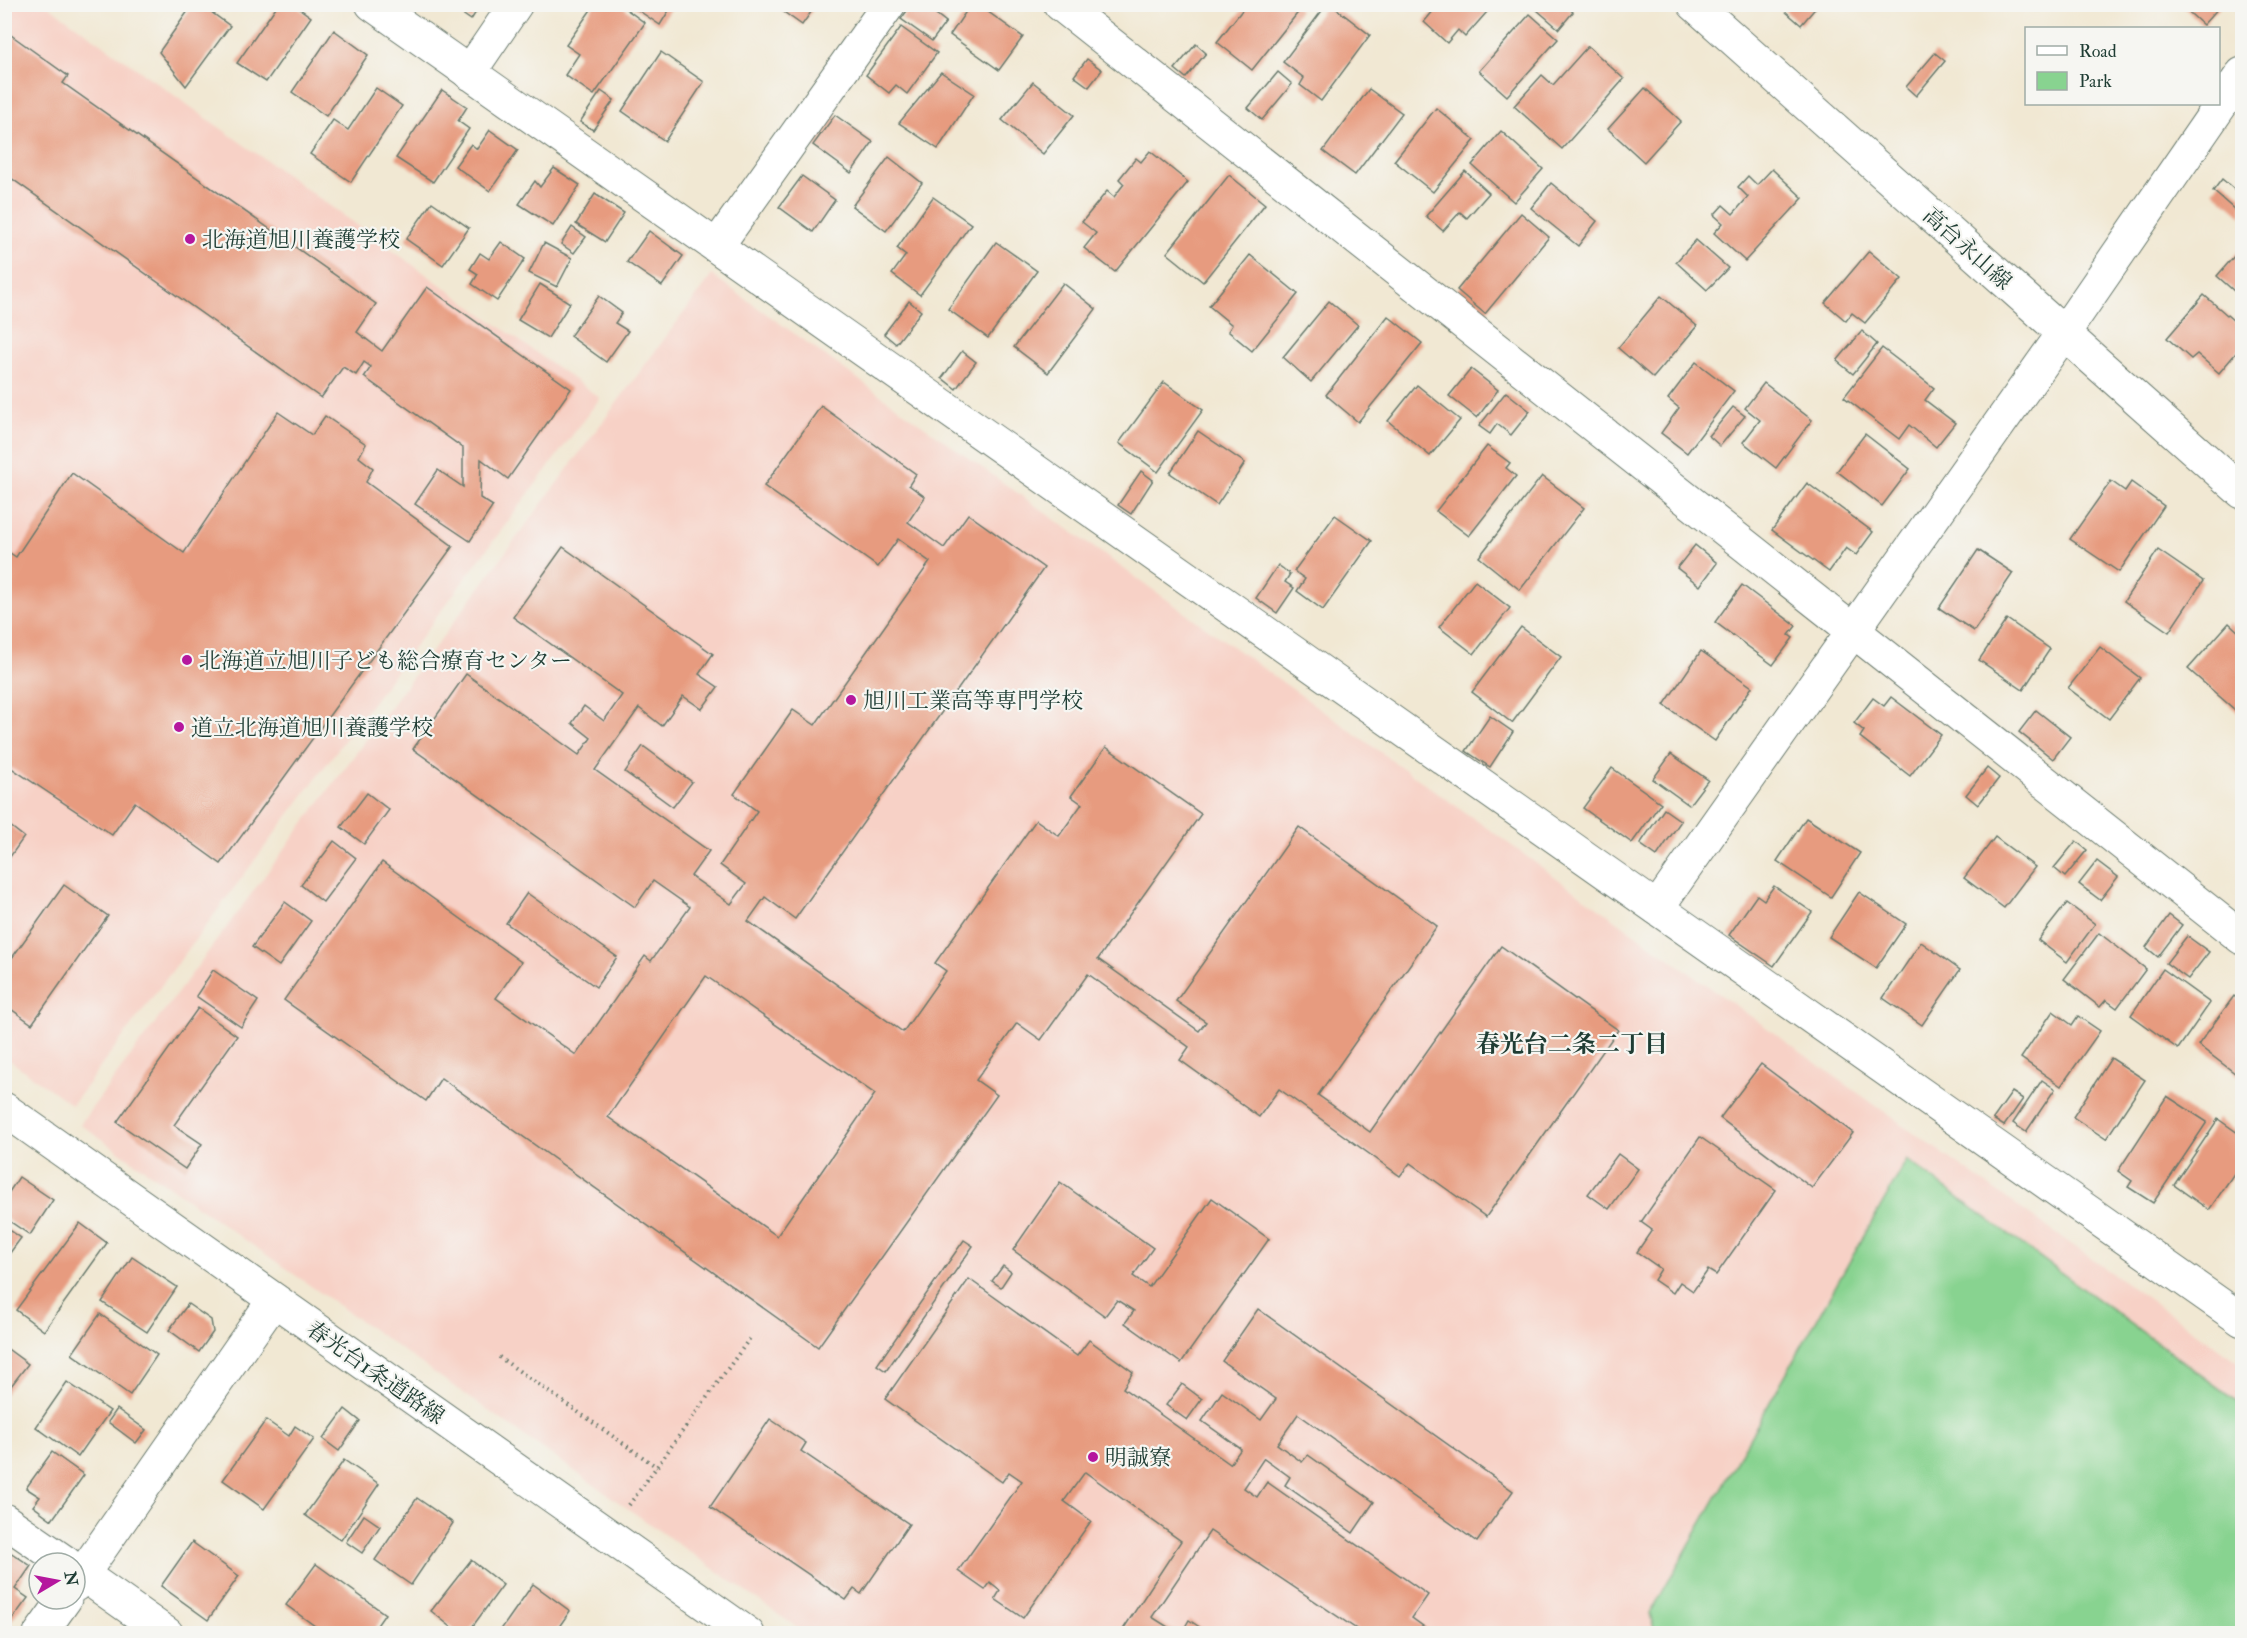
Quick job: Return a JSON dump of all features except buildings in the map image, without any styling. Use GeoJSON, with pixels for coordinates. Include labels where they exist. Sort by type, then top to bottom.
{"type":"FeatureCollection","features":[{"type":"Feature","properties":{"kind":"street"},"geometry":{"type":"LineString","coordinates":[[372,4],[2242,1320]]}},
{"type":"Feature","properties":{"kind":"street"},"geometry":{"type":"LineString","coordinates":[[469,73],[516,4]]}},
{"type":"Feature","properties":{"kind":"street"},"geometry":{"type":"LineString","coordinates":[[717,246],[889,4]]}},
{"type":"Feature","properties":{"kind":"street"},"geometry":{"type":"LineString","coordinates":[[1060,4],[2242,938]]}},
{"type":"Feature","properties":{"kind":"street","name":"高台永山線"},"geometry":{"type":"LineString","coordinates":[[1694,4],[2242,492]]}},
{"type":"Feature","properties":{"kind":"street"},"geometry":{"type":"LineString","coordinates":[[1657,908],[2062,334],[2242,74]]}},
{"type":"Feature","properties":{"kind":"street","name":"春光台1条道路線"},"geometry":{"type":"LineString","coordinates":[[4,1109],[748,1634]]}},
{"type":"Feature","properties":{"kind":"street"},"geometry":{"type":"LineString","coordinates":[[87,1559],[274,1300]]}},
{"type":"Feature","properties":{"kind":"street"},"geometry":{"type":"LineString","coordinates":[[4,1520],[41,1551]]}},
{"type":"Feature","properties":{"kind":"street"},"geometry":{"type":"LineString","coordinates":[[87,1586],[167,1634]]}},
{"type":"Feature","properties":{"kind":"street"},"geometry":{"type":"LineString","coordinates":[[40,1634],[54,1611]]}},
{"type":"Feature","properties":{"kind":"path"},"geometry":{"type":"LineString","coordinates":[[627,1508],[750,1338]]}},
{"type":"Feature","properties":{"kind":"path"},"geometry":{"type":"LineString","coordinates":[[499,1357],[657,1467]]}},
{"type":"Feature","properties":{"kind":"shaded area","name":"道立北海道旭川養護学校"},"geometry":{"type":"Polygon","coordinates":[[[46,4],[600,398],[72,1105],[5,1057],[4,5],[46,4]]]}},
{"type":"Feature","properties":{"kind":"shaded area","name":"旭川工業高等専門学校"},"geometry":{"type":"Polygon","coordinates":[[[712,275],[2242,1365],[2242,1633],[805,1633],[80,1124],[712,275]]]}},
{"type":"Feature","properties":{"kind":"green space"},"geometry":{"type":"Polygon","coordinates":[[[1907,1160],[2242,1405],[2242,1633],[1655,1633],[1650,1614],[1907,1160]]]}},
{"type":"Feature","properties":{"kind":"place","name":"北海道旭川養護学校"},"geometry":{"type":"Point","coordinates":[190,239]}},
{"type":"Feature","properties":{"kind":"place","name":"北海道立旭川子ども総合療育センター"},"geometry":{"type":"Point","coordinates":[187,660]}},
{"type":"Feature","properties":{"kind":"place","name":"旭川工業高等専門学校"},"geometry":{"type":"Point","coordinates":[851,700]}},
{"type":"Feature","properties":{"kind":"place","name":"道立北海道旭川養護学校"},"geometry":{"type":"Point","coordinates":[179,727]}},
{"type":"Feature","properties":{"kind":"place","name":"明誠寮"},"geometry":{"type":"Point","coordinates":[1093,1457]}},
{"type":"Feature","properties":{"kind":"district","name":"春光台二条二丁目"},"geometry":{"type":"Point","coordinates":[1572,1044]}}]}
